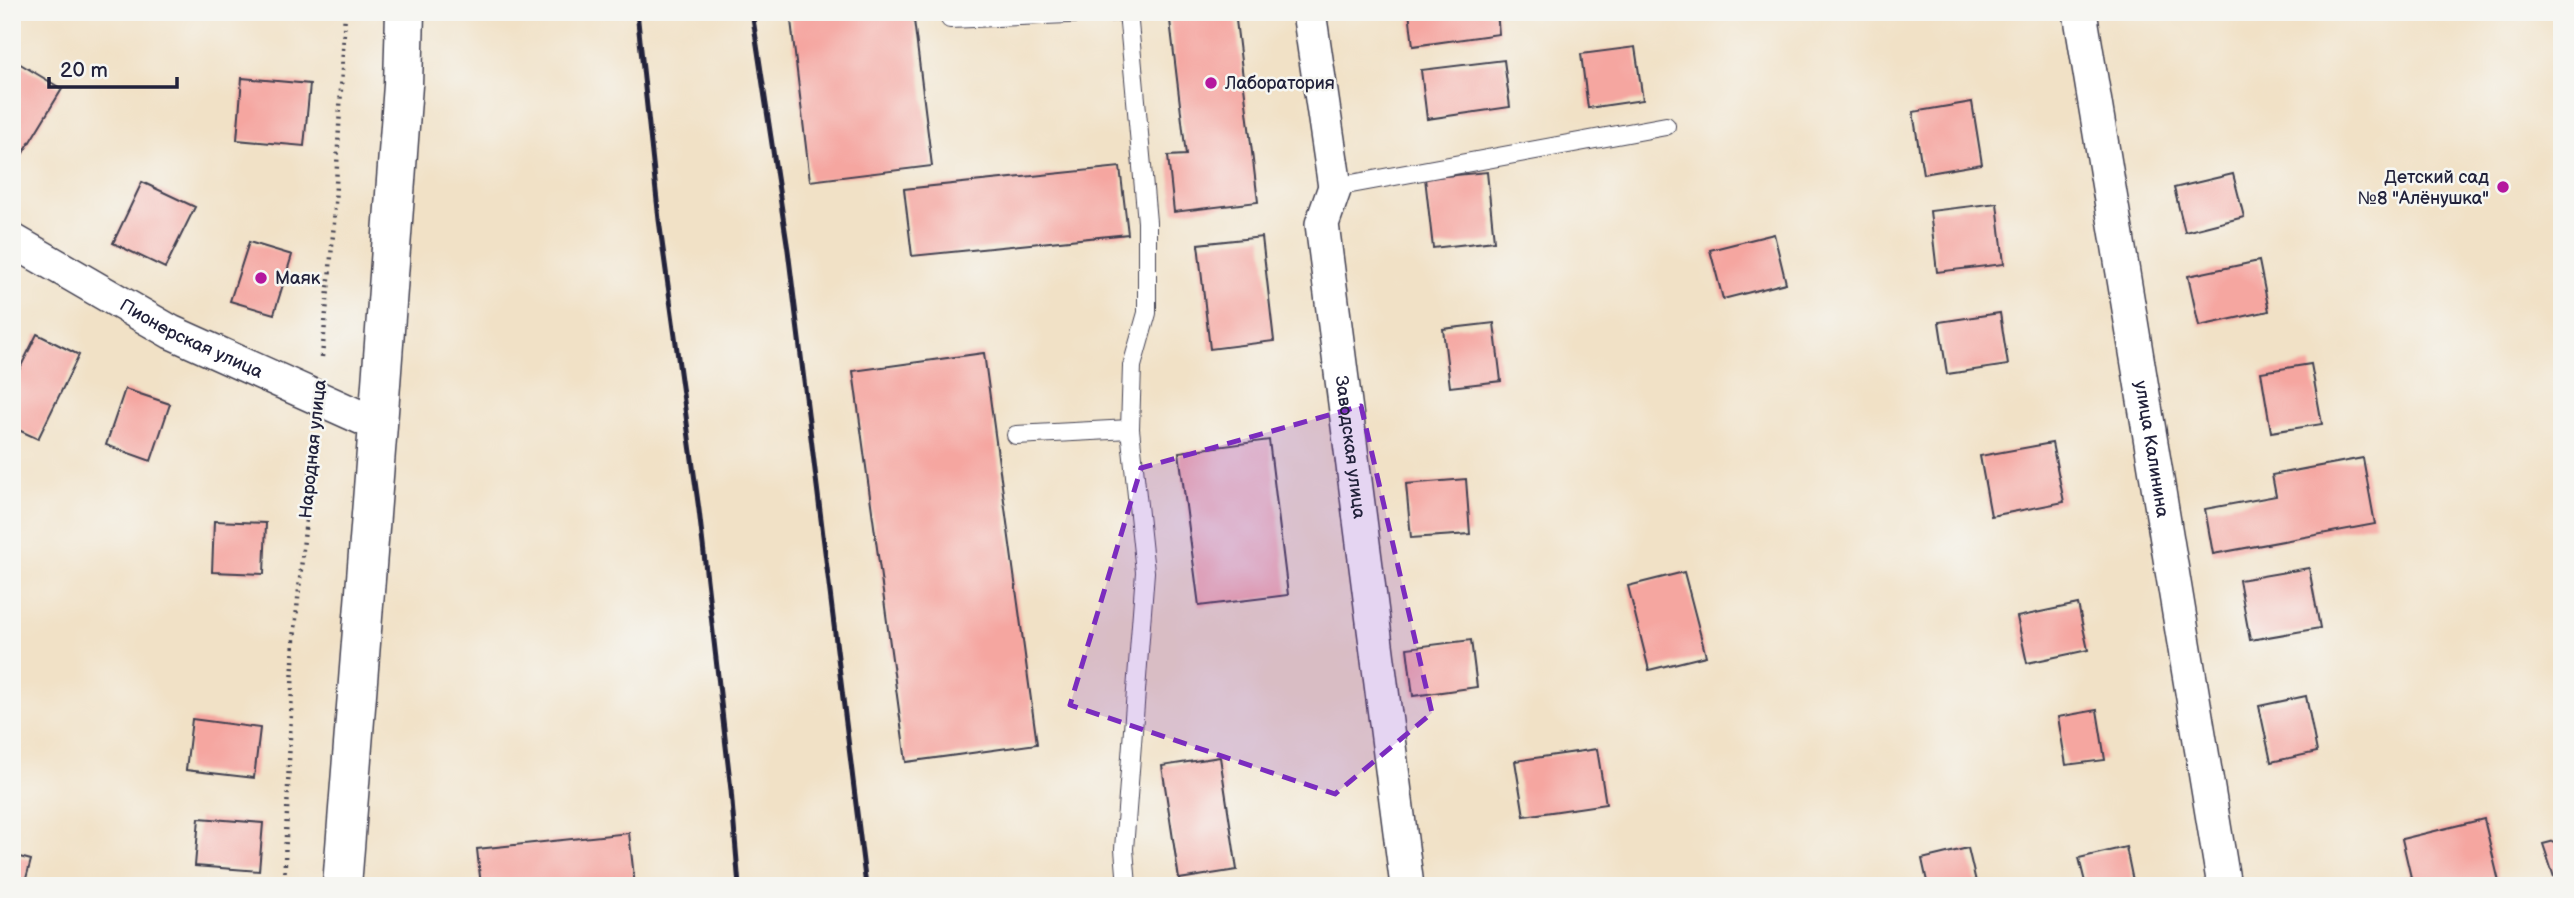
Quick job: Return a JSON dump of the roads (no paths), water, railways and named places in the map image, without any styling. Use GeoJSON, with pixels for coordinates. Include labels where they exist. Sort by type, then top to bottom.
{"type":"FeatureCollection","features":[{"type":"Feature","properties":{"kind":"street"},"geometry":{"type":"LineString","coordinates":[[342,886],[402,98],[405,12]]}},
{"type":"Feature","properties":{"kind":"street","name":"Заводская улица"},"geometry":{"type":"LineString","coordinates":[[1309,12],[1335,187],[1322,224],[1407,886]]}},
{"type":"Feature","properties":{"kind":"street","name":"улица Калинина"},"geometry":{"type":"LineString","coordinates":[[2080,12],[2224,886]]}},
{"type":"Feature","properties":{"kind":"street","name":"Пионерская улица"},"geometry":{"type":"LineString","coordinates":[[12,240],[171,332],[378,425]]}},
{"type":"Feature","properties":{"kind":"lane"},"geometry":{"type":"LineString","coordinates":[[950,19],[1116,12]]}},
{"type":"Feature","properties":{"kind":"lane"},"geometry":{"type":"LineString","coordinates":[[1127,886],[1124,849],[1145,572],[1130,429],[1132,366],[1147,313],[1147,222],[1128,12]]}},
{"type":"Feature","properties":{"kind":"lane"},"geometry":{"type":"LineString","coordinates":[[1335,187],[1666,126]]}},
{"type":"Feature","properties":{"kind":"lane"},"geometry":{"type":"LineString","coordinates":[[1016,435],[1130,429]]}},
{"type":"Feature","properties":{"kind":"railway"},"geometry":{"type":"LineString","coordinates":[[637,12],[659,220],[699,510],[731,790],[739,886]]}},
{"type":"Feature","properties":{"kind":"railway"},"geometry":{"type":"LineString","coordinates":[[752,12],[788,250],[866,886]]}},
{"type":"Feature","properties":{"kind":"place","name":"Лаборатория"},"geometry":{"type":"Point","coordinates":[1211,83]}},
{"type":"Feature","properties":{"kind":"place","name":"Детский сад №8 \"Алёнушка\""},"geometry":{"type":"Point","coordinates":[2503,187]}},
{"type":"Feature","properties":{"kind":"place","name":"Маяк"},"geometry":{"type":"Point","coordinates":[261,278]}}]}
